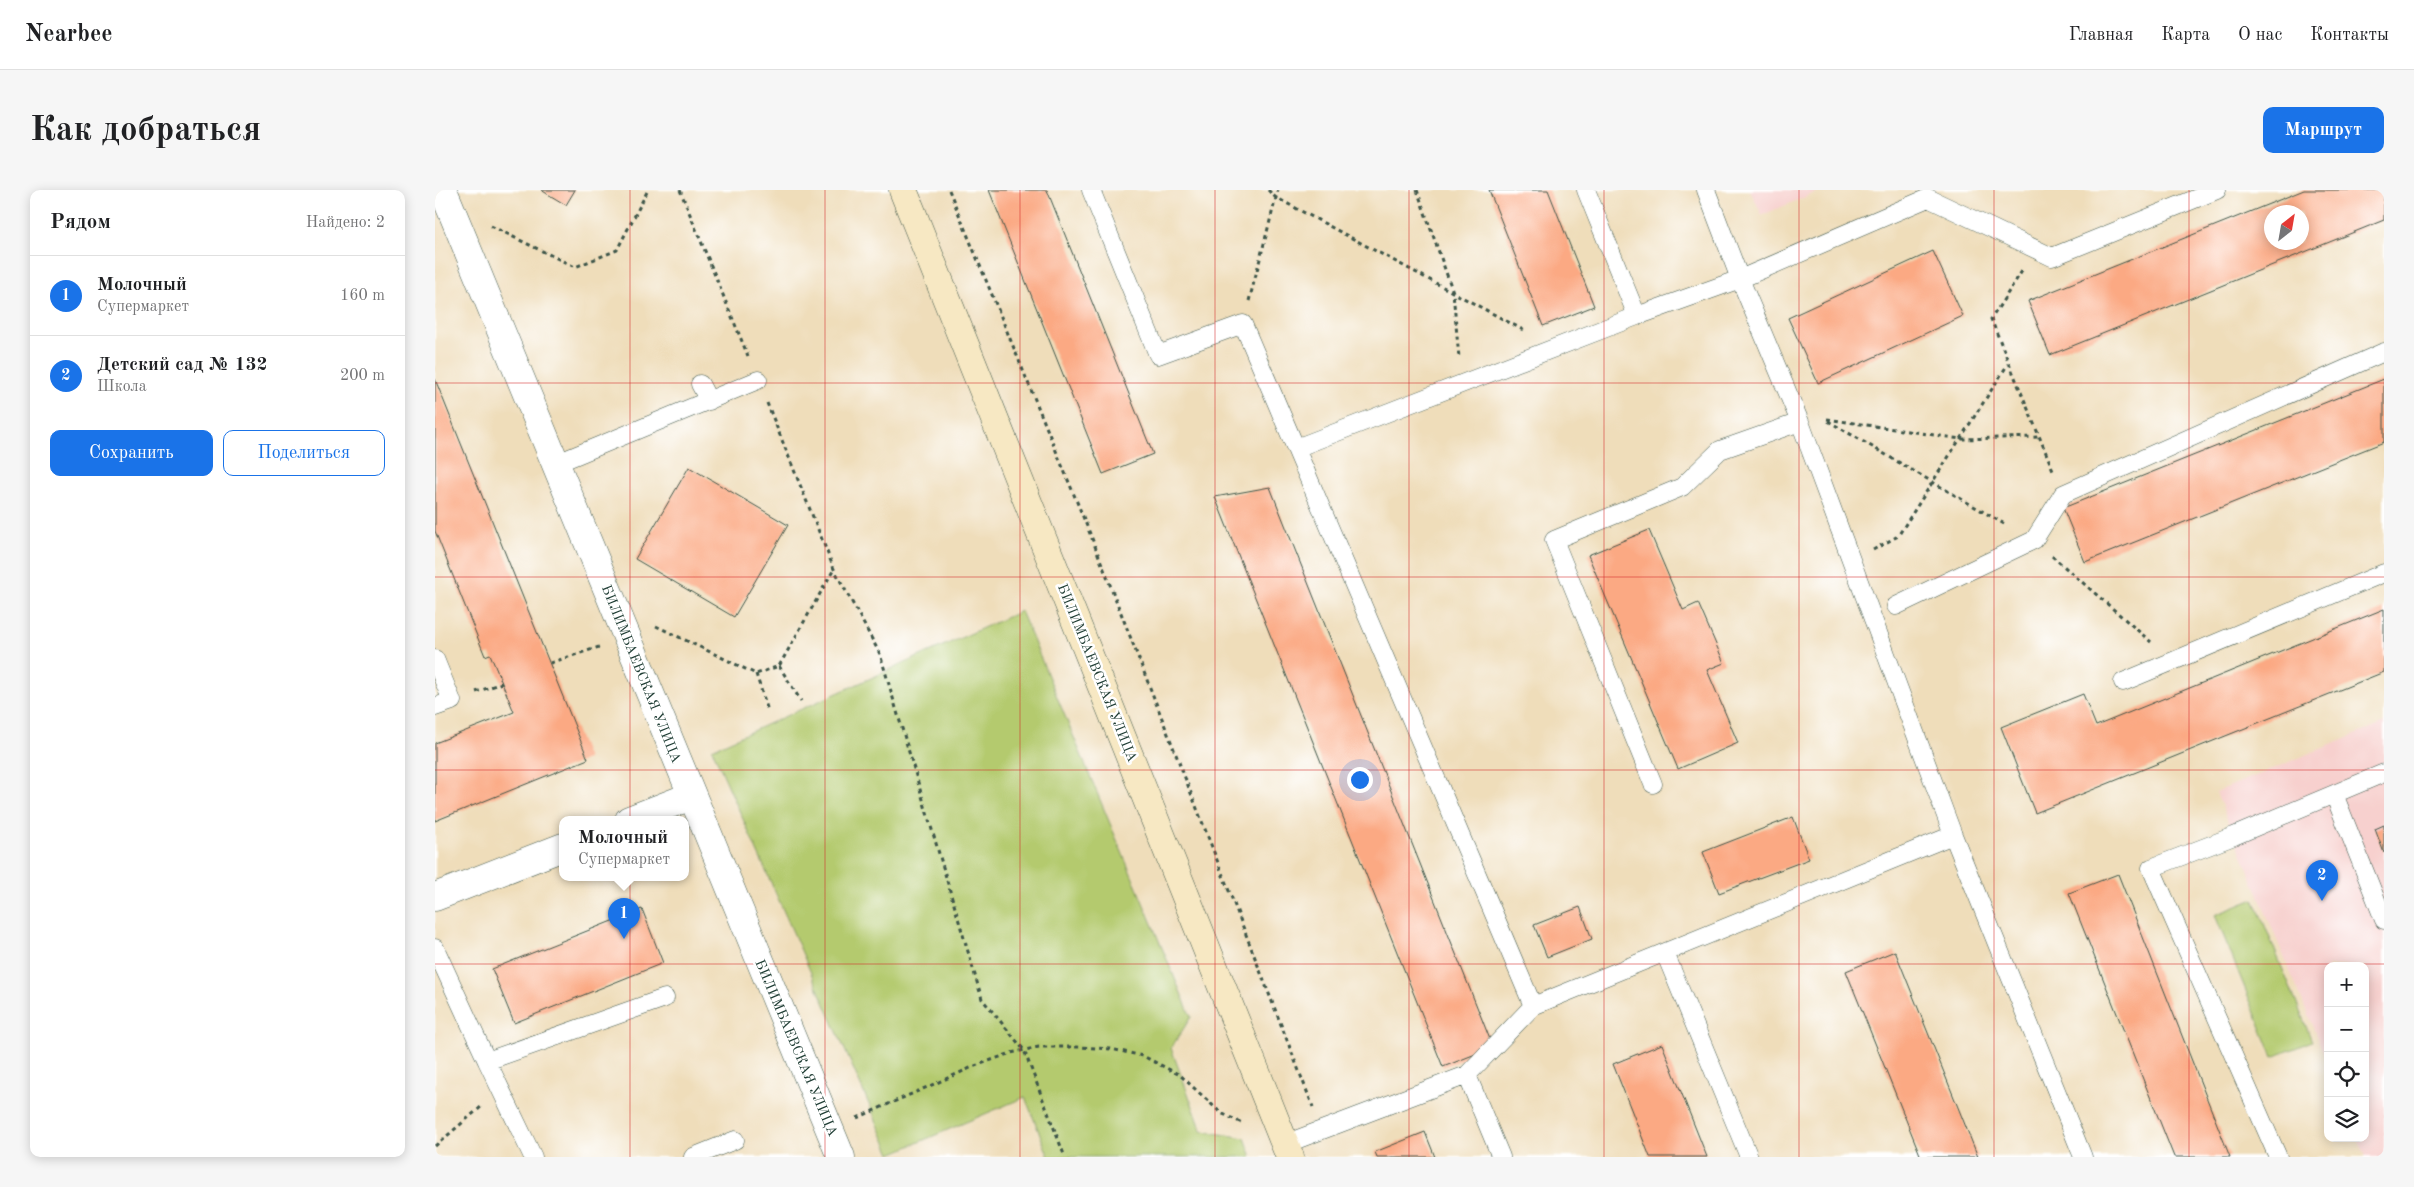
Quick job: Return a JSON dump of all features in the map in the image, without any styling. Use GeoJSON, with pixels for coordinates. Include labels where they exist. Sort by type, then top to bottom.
{"type":"FeatureCollection","features":[{"type":"Feature","properties":{"kind":"main road","name":"БИЛИМБАЕВСКАЯ УЛИЦА"},"geometry":{"type":"LineString","coordinates":[[903,190],[1287,1150]]}},
{"type":"Feature","properties":{"kind":"street","name":"БИЛИМБАЕВСКАЯ УЛИЦА"},"geometry":{"type":"LineString","coordinates":[[443,190],[841,1157]]}},
{"type":"Feature","properties":{"kind":"street"},"geometry":{"type":"LineString","coordinates":[[639,816],[691,796]]}},
{"type":"Feature","properties":{"kind":"street"},"geometry":{"type":"LineString","coordinates":[[435,897],[559,849]]}},
{"type":"Feature","properties":{"kind":"lane"},"geometry":{"type":"LineString","coordinates":[[1091,190],[1158,354],[1243,324],[1533,1006]]}},
{"type":"Feature","properties":{"kind":"lane"},"geometry":{"type":"LineString","coordinates":[[1586,190],[1637,316]]}},
{"type":"Feature","properties":{"kind":"lane"},"geometry":{"type":"LineString","coordinates":[[1706,190],[1740,279],[1800,422],[1953,835],[2083,1157]]}},
{"type":"Feature","properties":{"kind":"lane"},"geometry":{"type":"LineString","coordinates":[[1296,448],[1637,316],[1740,279],[1928,198],[2052,257],[2217,190]]}},
{"type":"Feature","properties":{"kind":"lane"},"geometry":{"type":"LineString","coordinates":[[1896,606],[2034,540],[2063,494],[2384,352]]}},
{"type":"Feature","properties":{"kind":"lane"},"geometry":{"type":"LineString","coordinates":[[555,464],[758,380]]}},
{"type":"Feature","properties":{"kind":"lane"},"geometry":{"type":"LineString","coordinates":[[700,384],[709,400]]}},
{"type":"Feature","properties":{"kind":"lane"},"geometry":{"type":"LineString","coordinates":[[1653,784],[1554,540],[1682,487],[1720,450],[1800,422]]}},
{"type":"Feature","properties":{"kind":"lane"},"geometry":{"type":"LineString","coordinates":[[2123,682],[2384,572]]}},
{"type":"Feature","properties":{"kind":"lane"},"geometry":{"type":"LineString","coordinates":[[435,659],[452,701],[435,707]]}},
{"type":"Feature","properties":{"kind":"lane"},"geometry":{"type":"LineString","coordinates":[[2277,1157],[2151,868],[2384,773]]}},
{"type":"Feature","properties":{"kind":"lane"},"geometry":{"type":"LineString","coordinates":[[2333,794],[2384,920]]}},
{"type":"Feature","properties":{"kind":"lane"},"geometry":{"type":"LineString","coordinates":[[1287,1150],[1322,1130],[1467,1075],[1533,1006],[1953,835]]}},
{"type":"Feature","properties":{"kind":"lane"},"geometry":{"type":"LineString","coordinates":[[435,948],[533,1157]]}},
{"type":"Feature","properties":{"kind":"lane"},"geometry":{"type":"LineString","coordinates":[[1665,953],[1749,1157]]}},
{"type":"Feature","properties":{"kind":"lane"},"geometry":{"type":"LineString","coordinates":[[487,1061],[665,998]]}},
{"type":"Feature","properties":{"kind":"lane"},"geometry":{"type":"LineString","coordinates":[[1467,1075],[1501,1157]]}},
{"type":"Feature","properties":{"kind":"lane"},"geometry":{"type":"LineString","coordinates":[[693,1157],[735,1140]]}},
{"type":"Feature","properties":{"kind":"path"},"geometry":{"type":"LineString","coordinates":[[486,223],[575,267],[617,250],[648,190]]}},
{"type":"Feature","properties":{"kind":"path"},"geometry":{"type":"LineString","coordinates":[[680,190],[834,569],[880,654],[982,999],[1024,1050],[1065,1157]]}},
{"type":"Feature","properties":{"kind":"path"},"geometry":{"type":"LineString","coordinates":[[949,190],[1093,541],[1322,1130]]}},
{"type":"Feature","properties":{"kind":"path"},"geometry":{"type":"LineString","coordinates":[[1268,190],[1275,197],[1556,348]]}},
{"type":"Feature","properties":{"kind":"path"},"geometry":{"type":"LineString","coordinates":[[1243,324],[1278,190]]}},
{"type":"Feature","properties":{"kind":"path"},"geometry":{"type":"LineString","coordinates":[[1417,190],[1453,292],[1462,384]]}},
{"type":"Feature","properties":{"kind":"path"},"geometry":{"type":"LineString","coordinates":[[2036,250],[1991,319],[2063,494]]}},
{"type":"Feature","properties":{"kind":"path"},"geometry":{"type":"LineString","coordinates":[[1851,562],[1898,536],[2009,363]]}},
{"type":"Feature","properties":{"kind":"path"},"geometry":{"type":"LineString","coordinates":[[2040,438],[1961,439],[1824,419],[1933,481],[1991,517],[2034,540],[2173,660]]}},
{"type":"Feature","properties":{"kind":"path"},"geometry":{"type":"LineString","coordinates":[[656,626],[756,674],[779,666],[834,569]]}},
{"type":"Feature","properties":{"kind":"path"},"geometry":{"type":"LineString","coordinates":[[550,663],[606,645]]}},
{"type":"Feature","properties":{"kind":"path"},"geometry":{"type":"LineString","coordinates":[[779,666],[801,701]]}},
{"type":"Feature","properties":{"kind":"path"},"geometry":{"type":"LineString","coordinates":[[756,674],[768,712]]}},
{"type":"Feature","properties":{"kind":"path"},"geometry":{"type":"LineString","coordinates":[[829,1129],[975,1066],[1039,1047],[1077,1047],[1111,1049],[1143,1056],[1181,1075],[1221,1113],[1287,1150]]}},
{"type":"Feature","properties":{"kind":"path"},"geometry":{"type":"LineString","coordinates":[[435,1146],[501,1090]]}},
{"type":"Feature","properties":{"kind":"shaded area"},"geometry":{"type":"Polygon","coordinates":[[[1750,190],[1822,190],[1762,215],[1750,190]]]}},
{"type":"Feature","properties":{"kind":"shaded area"},"geometry":{"type":"Polygon","coordinates":[[[2384,723],[2384,1157],[2366,1157],[2360,1142],[2369,1142],[2369,962],[2324,962],[2324,1054],[2216,792],[2384,723]]]}},
{"type":"Feature","properties":{"kind":"green space"},"geometry":{"type":"Polygon","coordinates":[[[1021,611],[1191,1017],[1171,1048],[1202,1131],[1245,1138],[1252,1157],[1049,1157],[1025,1097],[891,1154],[712,749],[1021,611]]]}},
{"type":"Feature","properties":{"kind":"green space"},"geometry":{"type":"Polygon","coordinates":[[[2254,899],[2312,1041],[2273,1057],[2215,915],[2254,899]]]}},
{"type":"Feature","properties":{"kind":"building"},"geometry":{"type":"Polygon","coordinates":[[[541,190],[575,190],[566,205],[541,190]]]}},
{"type":"Feature","properties":{"kind":"building"},"geometry":{"type":"Polygon","coordinates":[[[989,190],[1047,190],[1153,454],[1103,474],[989,190]]]}},
{"type":"Feature","properties":{"kind":"building"},"geometry":{"type":"Polygon","coordinates":[[[1489,190],[1548,190],[1594,306],[1543,326],[1489,190]]]}},
{"type":"Feature","properties":{"kind":"building"},"geometry":{"type":"Polygon","coordinates":[[[2304,190],[2384,190],[2384,220],[2050,355],[2028,301],[2264,206],[2264,250],[2309,250],[2309,205],[2267,205],[2304,190]]]}},
{"type":"Feature","properties":{"kind":"building"},"geometry":{"type":"Polygon","coordinates":[[[1933,251],[1963,316],[1818,383],[1788,318],[1933,251]]]}},
{"type":"Feature","properties":{"kind":"building"},"geometry":{"type":"Polygon","coordinates":[[[435,379],[588,759],[435,821],[435,743],[514,712],[490,654],[485,656],[435,531],[435,379]]]}},
{"type":"Feature","properties":{"kind":"building"},"geometry":{"type":"Polygon","coordinates":[[[2384,379],[2384,442],[2085,562],[2063,508],[2384,379]]]}},
{"type":"Feature","properties":{"kind":"building"},"geometry":{"type":"Polygon","coordinates":[[[689,467],[788,525],[734,617],[635,559],[689,467]]]}},
{"type":"Feature","properties":{"kind":"building"},"geometry":{"type":"Polygon","coordinates":[[[1270,487],[1493,1047],[1443,1067],[1215,497],[1270,487]]]}},
{"type":"Feature","properties":{"kind":"building"},"geometry":{"type":"Polygon","coordinates":[[[1649,530],[1683,610],[1698,603],[1724,663],[1707,670],[1738,743],[1678,769],[1588,555],[1649,530]]]}},
{"type":"Feature","properties":{"kind":"building"},"geometry":{"type":"Polygon","coordinates":[[[2384,609],[2384,672],[2035,813],[2001,727],[2083,694],[2096,726],[2384,609]]]}},
{"type":"Feature","properties":{"kind":"building"},"geometry":{"type":"Polygon","coordinates":[[[1793,817],[1809,859],[1719,893],[1703,852],[1793,817]]]}},
{"type":"Feature","properties":{"kind":"building"},"geometry":{"type":"Polygon","coordinates":[[[2384,825],[2384,853],[2375,829],[2384,825]]]}},
{"type":"Feature","properties":{"kind":"building"},"geometry":{"type":"Polygon","coordinates":[[[2118,874],[2230,1157],[2174,1157],[2069,893],[2118,874]]]}},
{"type":"Feature","properties":{"kind":"building"},"geometry":{"type":"Polygon","coordinates":[[[1580,907],[1592,939],[1547,957],[1534,925],[1580,907]]]}},
{"type":"Feature","properties":{"kind":"building"},"geometry":{"type":"Polygon","coordinates":[[[642,909],[663,963],[514,1023],[492,969],[642,909]]]}},
{"type":"Feature","properties":{"kind":"building"},"geometry":{"type":"Polygon","coordinates":[[[1895,951],[1978,1157],[1921,1157],[1846,971],[1895,951]]]}},
{"type":"Feature","properties":{"kind":"building"},"geometry":{"type":"Polygon","coordinates":[[[1662,1044],[1707,1157],[1650,1157],[1613,1064],[1662,1044]]]}},
{"type":"Feature","properties":{"kind":"building"},"geometry":{"type":"Polygon","coordinates":[[[1425,1132],[1435,1157],[1377,1157],[1375,1152],[1425,1132]]]}},
{"type":"Feature","properties":{"kind":"place","name":"Детский сад № 132"},"geometry":{"type":"Point","coordinates":[2322,901]}},
{"type":"Feature","properties":{"kind":"place","name":"Молочный"},"geometry":{"type":"Point","coordinates":[624,939]}}]}
